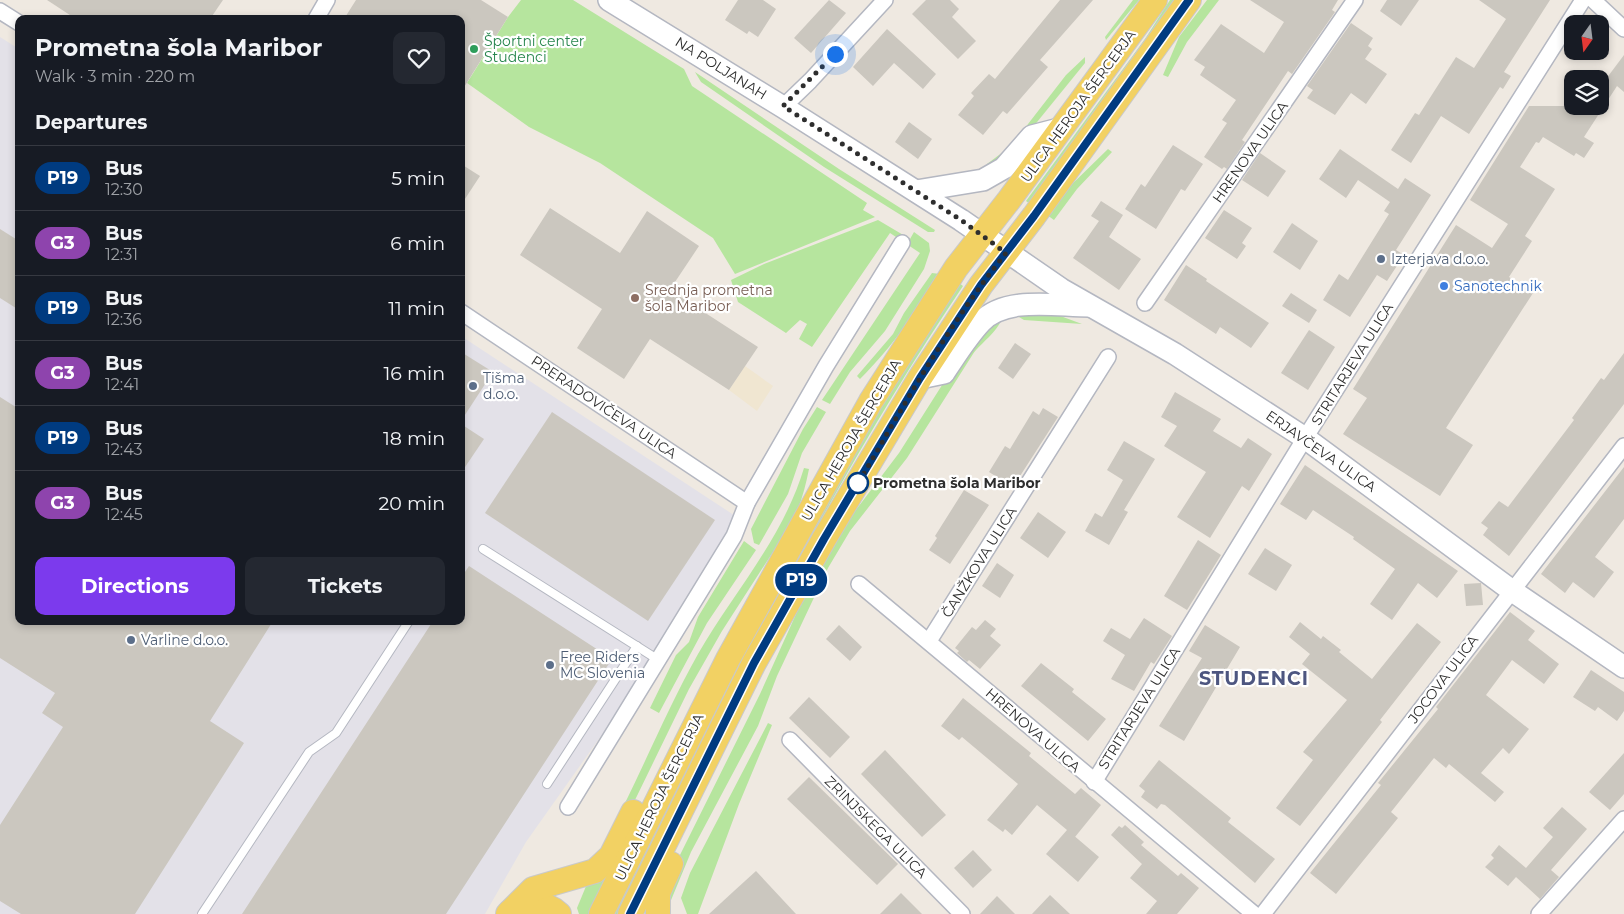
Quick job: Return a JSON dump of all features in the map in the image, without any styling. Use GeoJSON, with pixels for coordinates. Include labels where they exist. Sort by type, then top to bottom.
{"type":"FeatureCollection","features":[{"type":"Feature","properties":{"kind":"main road","name":"ULICA HEROJA ŠERCERJA"},"geometry":{"type":"LineString","coordinates":[[601,914],[665,783],[757,603],[871,401],[956,268],[1155,0]]}},
{"type":"Feature","properties":{"kind":"main road"},"geometry":{"type":"LineString","coordinates":[[630,914],[690,789],[781,614],[920,378],[981,285],[1189,0]]}},
{"type":"Feature","properties":{"kind":"main road"},"geometry":{"type":"LineString","coordinates":[[509,913],[533,889],[595,871],[611,856],[641,798],[665,783]]}},
{"type":"Feature","properties":{"kind":"main road"},"geometry":{"type":"LineString","coordinates":[[658,914],[658,893],[684,835],[690,789]]}},
{"type":"Feature","properties":{"kind":"main road"},"geometry":{"type":"LineString","coordinates":[[509,913],[531,904],[546,905],[559,914]]}},
{"type":"Feature","properties":{"kind":"street"},"geometry":{"type":"LineString","coordinates":[[318,15],[327,0]]}},
{"type":"Feature","properties":{"kind":"street","name":"NA POLJANAH"},"geometry":{"type":"LineString","coordinates":[[609,0],[783,106],[916,191],[1006,253]]}},
{"type":"Feature","properties":{"kind":"street"},"geometry":{"type":"LineString","coordinates":[[783,106],[810,81],[885,0]]}},
{"type":"Feature","properties":{"kind":"street","name":"HRENOVA ULICA"},"geometry":{"type":"LineString","coordinates":[[1146,303],[1355,0]]}},
{"type":"Feature","properties":{"kind":"street","name":"STRITARJEVA ULICA"},"geometry":{"type":"LineString","coordinates":[[1094,782],[1305,438],[1583,0]]}},
{"type":"Feature","properties":{"kind":"street"},"geometry":{"type":"LineString","coordinates":[[1592,0],[1624,29]]}},
{"type":"Feature","properties":{"kind":"street"},"geometry":{"type":"LineString","coordinates":[[0,11],[15,20]]}},
{"type":"Feature","properties":{"kind":"street"},"geometry":{"type":"LineString","coordinates":[[916,191],[983,180],[1004,168],[1032,136],[1059,130]]}},
{"type":"Feature","properties":{"kind":"street"},"geometry":{"type":"LineString","coordinates":[[568,807],[734,536],[746,503],[826,366],[902,243]]}},
{"type":"Feature","properties":{"kind":"street","name":"ERJAVČEVA ULICA"},"geometry":{"type":"LineString","coordinates":[[1006,253],[1091,306],[1175,354],[1305,438],[1511,590],[1624,666]]}},
{"type":"Feature","properties":{"kind":"street"},"geometry":{"type":"LineString","coordinates":[[920,378],[944,373],[980,322],[1005,307],[1027,305],[1091,306]]}},
{"type":"Feature","properties":{"kind":"street","name":"PRERADOVIČEVA ULICA"},"geometry":{"type":"LineString","coordinates":[[465,315],[746,503]]}},
{"type":"Feature","properties":{"kind":"street","name":"ČANŽKOVA ULICA"},"geometry":{"type":"LineString","coordinates":[[929,641],[1108,357]]}},
{"type":"Feature","properties":{"kind":"street","name":"JOCOVA ULICA"},"geometry":{"type":"LineString","coordinates":[[1263,914],[1511,590],[1624,446]]}},
{"type":"Feature","properties":{"kind":"street","name":"HRENOVA ULICA"},"geometry":{"type":"LineString","coordinates":[[859,584],[1254,914]]}},
{"type":"Feature","properties":{"kind":"street","name":"ZRINJSKEGA ULICA"},"geometry":{"type":"LineString","coordinates":[[790,740],[962,914]]}},
{"type":"Feature","properties":{"kind":"street"},"geometry":{"type":"LineString","coordinates":[[1539,914],[1624,819]]}},
{"type":"Feature","properties":{"kind":"lane"},"geometry":{"type":"LineString","coordinates":[[483,549],[657,659]]}},
{"type":"Feature","properties":{"kind":"lane"},"geometry":{"type":"LineString","coordinates":[[202,914],[309,752],[336,733],[405,625]]}},
{"type":"Feature","properties":{"kind":"lane"},"geometry":{"type":"LineString","coordinates":[[547,784],[638,646]]}},
{"type":"Feature","properties":{"kind":"shaded area"},"geometry":{"type":"Polygon","coordinates":[[[0,37],[15,46],[15,625],[465,625],[465,339],[746,523],[705,589],[526,842],[485,914],[0,914],[0,37]]]}},
{"type":"Feature","properties":{"kind":"shaded area"},"geometry":{"type":"Polygon","coordinates":[[[745,366],[773,386],[757,411],[729,390],[745,366]]]}},
{"type":"Feature","properties":{"kind":"green space"},"geometry":{"type":"Polygon","coordinates":[[[521,0],[573,0],[684,69],[692,86],[867,203],[863,210],[875,217],[735,274],[713,238],[600,163],[529,127],[467,83],[508,17],[521,0]]]}},
{"type":"Feature","properties":{"kind":"green space"},"geometry":{"type":"Polygon","coordinates":[[[1133,0],[1139,0],[1106,40],[1105,37],[1133,0]]]}},
{"type":"Feature","properties":{"kind":"green space"},"geometry":{"type":"Polygon","coordinates":[[[1170,0],[1176,0],[1030,204],[1026,201],[1145,39],[1170,0]]]}},
{"type":"Feature","properties":{"kind":"green space"},"geometry":{"type":"Polygon","coordinates":[[[1207,0],[1219,0],[1187,42],[1168,77],[1163,75],[1179,37],[1207,0]]]}},
{"type":"Feature","properties":{"kind":"green space"},"geometry":{"type":"Polygon","coordinates":[[[1085,57],[1085,63],[1033,127],[990,170],[987,164],[1011,146],[1066,75],[1085,57]]]}},
{"type":"Feature","properties":{"kind":"green space"},"geometry":{"type":"Polygon","coordinates":[[[695,72],[839,169],[935,230],[934,232],[928,232],[824,167],[701,82],[695,72]]]}},
{"type":"Feature","properties":{"kind":"green space"},"geometry":{"type":"Polygon","coordinates":[[[1108,149],[1112,152],[1077,189],[1054,220],[1047,215],[1063,193],[1108,149]]]}},
{"type":"Feature","properties":{"kind":"green space"},"geometry":{"type":"Polygon","coordinates":[[[878,220],[910,239],[914,232],[929,243],[930,251],[924,269],[885,331],[850,372],[830,404],[822,400],[920,253],[890,233],[812,347],[799,339],[807,324],[800,320],[786,333],[738,302],[731,280],[764,264],[878,220]]]}},
{"type":"Feature","properties":{"kind":"green space"},"geometry":{"type":"Polygon","coordinates":[[[932,273],[940,274],[903,328],[860,379],[857,376],[893,334],[904,313],[932,273]]]}},
{"type":"Feature","properties":{"kind":"green space"},"geometry":{"type":"Polygon","coordinates":[[[958,282],[963,286],[914,361],[868,438],[780,594],[618,914],[612,914],[711,712],[858,440],[958,282]]]}},
{"type":"Feature","properties":{"kind":"green space"},"geometry":{"type":"Polygon","coordinates":[[[1018,312],[1055,314],[1082,324],[1024,320],[1019,317],[1018,312]]]}},
{"type":"Feature","properties":{"kind":"green space"},"geometry":{"type":"Polygon","coordinates":[[[1001,320],[996,329],[973,354],[907,458],[850,531],[828,568],[777,676],[758,726],[691,852],[669,905],[666,900],[678,859],[760,694],[811,581],[843,527],[899,453],[963,352],[984,328],[1001,320]]]}},
{"type":"Feature","properties":{"kind":"green space"},"geometry":{"type":"Polygon","coordinates":[[[817,407],[826,412],[802,453],[788,494],[759,545],[754,543],[751,529],[803,429],[817,407]]]}},
{"type":"Feature","properties":{"kind":"green space"},"geometry":{"type":"Polygon","coordinates":[[[804,468],[809,469],[804,491],[791,524],[722,631],[689,689],[617,837],[600,851],[685,678],[712,631],[771,541],[795,494],[804,468]]]}},
{"type":"Feature","properties":{"kind":"green space"},"geometry":{"type":"Polygon","coordinates":[[[744,541],[756,550],[707,623],[659,713],[650,708],[676,655],[689,642],[698,617],[744,541]]]}},
{"type":"Feature","properties":{"kind":"green space"},"geometry":{"type":"Polygon","coordinates":[[[768,723],[772,725],[739,804],[698,914],[687,914],[681,898],[690,873],[768,723]]]}},
{"type":"Feature","properties":{"kind":"green space"},"geometry":{"type":"Polygon","coordinates":[[[612,870],[591,914],[579,914],[577,908],[589,879],[612,870]]]}},
{"type":"Feature","properties":{"kind":"building"},"geometry":{"type":"Polygon","coordinates":[[[47,0],[223,0],[213,15],[70,15],[47,0]]]}},
{"type":"Feature","properties":{"kind":"building","name":"Športni center Studenci"},"geometry":{"type":"Polygon","coordinates":[[[356,0],[481,0],[508,17],[465,86],[465,15],[347,15],[356,0]]]}},
{"type":"Feature","properties":{"kind":"building"},"geometry":{"type":"Polygon","coordinates":[[[738,0],[763,0],[776,9],[758,37],[749,31],[747,34],[725,20],[738,0]]]}},
{"type":"Feature","properties":{"kind":"building"},"geometry":{"type":"Polygon","coordinates":[[[829,0],[846,13],[811,53],[794,38],[829,0]]]}},
{"type":"Feature","properties":{"kind":"building"},"geometry":{"type":"Polygon","coordinates":[[[926,0],[950,0],[959,9],[952,17],[976,41],[958,59],[912,14],[926,0]]]}},
{"type":"Feature","properties":{"kind":"building"},"geometry":{"type":"Polygon","coordinates":[[[1060,0],[1093,0],[1040,60],[1048,67],[1007,114],[1003,111],[983,135],[958,115],[974,96],[971,93],[989,74],[995,79],[1060,0]]]}},
{"type":"Feature","properties":{"kind":"building"},"geometry":{"type":"Polygon","coordinates":[[[1250,0],[1338,0],[1332,10],[1335,12],[1292,74],[1288,71],[1242,140],[1245,142],[1227,169],[1224,167],[1222,169],[1204,157],[1227,123],[1222,120],[1236,100],[1200,75],[1205,67],[1194,60],[1221,24],[1264,53],[1284,22],[1250,0]]]}},
{"type":"Feature","properties":{"kind":"building"},"geometry":{"type":"Polygon","coordinates":[[[1387,0],[1419,0],[1401,26],[1380,11],[1387,0]]]}},
{"type":"Feature","properties":{"kind":"building"},"geometry":{"type":"Polygon","coordinates":[[[1479,0],[1550,0],[1504,72],[1511,76],[1503,89],[1500,87],[1469,134],[1441,116],[1411,163],[1391,150],[1415,113],[1419,115],[1456,57],[1474,68],[1506,19],[1479,0]]]}},
{"type":"Feature","properties":{"kind":"building"},"geometry":{"type":"Polygon","coordinates":[[[1351,23],[1373,38],[1368,46],[1372,49],[1365,59],[1387,74],[1366,104],[1351,93],[1335,115],[1307,98],[1313,90],[1307,86],[1351,23]]]}},
{"type":"Feature","properties":{"kind":"building"},"geometry":{"type":"Polygon","coordinates":[[[887,29],[936,74],[923,89],[894,63],[873,86],[853,67],[887,29]]]}},
{"type":"Feature","properties":{"kind":"building"},"geometry":{"type":"Polygon","coordinates":[[[1624,55],[1624,92],[1617,86],[1609,98],[1609,75],[1624,55]]]}},
{"type":"Feature","properties":{"kind":"building"},"geometry":{"type":"Polygon","coordinates":[[[1529,106],[1564,106],[1564,115],[1598,115],[1584,137],[1594,143],[1584,158],[1576,153],[1574,156],[1543,137],[1539,143],[1536,142],[1520,167],[1555,189],[1525,236],[1532,241],[1509,277],[1533,293],[1446,428],[1473,445],[1440,496],[1343,434],[1367,398],[1353,389],[1456,225],[1492,248],[1508,224],[1470,200],[1529,106]]]}},
{"type":"Feature","properties":{"kind":"building"},"geometry":{"type":"Polygon","coordinates":[[[909,122],[932,139],[918,159],[895,142],[909,122]]]}},
{"type":"Feature","properties":{"kind":"building"},"geometry":{"type":"Polygon","coordinates":[[[1173,145],[1203,164],[1185,191],[1181,189],[1156,229],[1125,209],[1141,184],[1145,187],[1173,145]]]}},
{"type":"Feature","properties":{"kind":"building"},"geometry":{"type":"Polygon","coordinates":[[[1340,149],[1398,189],[1405,178],[1431,195],[1396,250],[1404,255],[1387,281],[1377,275],[1350,317],[1323,300],[1339,274],[1348,280],[1389,214],[1384,211],[1390,202],[1358,180],[1346,198],[1319,179],[1340,149]]]}},
{"type":"Feature","properties":{"kind":"building"},"geometry":{"type":"Polygon","coordinates":[[[1260,153],[1286,171],[1268,197],[1242,180],[1260,153]]]}},
{"type":"Feature","properties":{"kind":"building"},"geometry":{"type":"Polygon","coordinates":[[[465,167],[480,176],[465,199],[465,167]]]}},
{"type":"Feature","properties":{"kind":"building"},"geometry":{"type":"Polygon","coordinates":[[[1101,201],[1123,215],[1109,237],[1141,259],[1119,290],[1073,258],[1099,221],[1091,216],[1101,201]]]}},
{"type":"Feature","properties":{"kind":"building","name":"Srednja prometna šola Maribor"},"geometry":{"type":"Polygon","coordinates":[[[550,208],[620,253],[647,211],[699,246],[675,282],[681,286],[676,294],[758,347],[729,390],[650,339],[624,379],[577,348],[602,309],[520,255],[550,208]]]}},
{"type":"Feature","properties":{"kind":"building"},"geometry":{"type":"Polygon","coordinates":[[[1224,210],[1252,228],[1242,243],[1246,246],[1237,259],[1205,238],[1224,210]]]}},
{"type":"Feature","properties":{"kind":"building"},"geometry":{"type":"Polygon","coordinates":[[[1292,223],[1318,241],[1300,270],[1273,252],[1292,223]]]}},
{"type":"Feature","properties":{"kind":"building"},"geometry":{"type":"Polygon","coordinates":[[[0,229],[15,238],[15,307],[0,298],[0,229]]]}},
{"type":"Feature","properties":{"kind":"building"},"geometry":{"type":"Polygon","coordinates":[[[1186,265],[1207,279],[1206,281],[1269,323],[1251,348],[1220,327],[1216,334],[1164,300],[1186,265]]]}},
{"type":"Feature","properties":{"kind":"building"},"geometry":{"type":"Polygon","coordinates":[[[1291,293],[1317,310],[1309,323],[1282,306],[1291,293]]]}},
{"type":"Feature","properties":{"kind":"building"},"geometry":{"type":"Polygon","coordinates":[[[1309,330],[1335,347],[1308,390],[1281,373],[1309,330]]]}},
{"type":"Feature","properties":{"kind":"building"},"geometry":{"type":"Polygon","coordinates":[[[1015,343],[1031,354],[1013,379],[998,368],[1015,343]]]}},
{"type":"Feature","properties":{"kind":"building"},"geometry":{"type":"Polygon","coordinates":[[[1624,353],[1624,404],[1509,556],[1483,535],[1488,528],[1481,523],[1499,501],[1508,507],[1574,420],[1572,418],[1601,378],[1604,380],[1624,353]]]}},
{"type":"Feature","properties":{"kind":"building","name":"Tišma d.o.o."},"geometry":{"type":"Polygon","coordinates":[[[465,354],[493,372],[465,415],[465,354]]]}},
{"type":"Feature","properties":{"kind":"building"},"geometry":{"type":"Polygon","coordinates":[[[1175,392],[1221,419],[1213,431],[1241,448],[1248,438],[1272,454],[1249,491],[1242,486],[1210,538],[1177,517],[1206,472],[1164,446],[1177,426],[1161,417],[1175,392]]]}},
{"type":"Feature","properties":{"kind":"building","name":"Varline d.o.o."},"geometry":{"type":"Polygon","coordinates":[[[0,397],[15,406],[15,625],[270,625],[210,721],[244,743],[135,914],[21,914],[0,901],[0,825],[63,727],[42,713],[55,693],[0,658],[0,397]]]}},
{"type":"Feature","properties":{"kind":"building"},"geometry":{"type":"Polygon","coordinates":[[[1043,408],[1058,417],[1013,487],[989,472],[1005,446],[1010,449],[1033,411],[1039,415],[1043,408]]]}},
{"type":"Feature","properties":{"kind":"building"},"geometry":{"type":"Polygon","coordinates":[[[552,412],[715,520],[648,621],[485,513],[552,412]]]}},
{"type":"Feature","properties":{"kind":"building"},"geometry":{"type":"Polygon","coordinates":[[[465,427],[484,439],[465,467],[465,427]]]}},
{"type":"Feature","properties":{"kind":"building"},"geometry":{"type":"Polygon","coordinates":[[[1124,441],[1155,459],[1124,510],[1128,512],[1109,545],[1085,531],[1095,513],[1102,517],[1123,480],[1107,470],[1124,441]]]}},
{"type":"Feature","properties":{"kind":"building"},"geometry":{"type":"Polygon","coordinates":[[[1305,465],[1458,571],[1437,598],[1418,583],[1392,620],[1370,604],[1395,569],[1353,539],[1354,537],[1313,510],[1306,520],[1280,504],[1305,465]]]}},
{"type":"Feature","properties":{"kind":"building"},"geometry":{"type":"Polygon","coordinates":[[[1624,467],[1624,519],[1595,557],[1614,572],[1594,598],[1573,582],[1565,593],[1541,574],[1624,467]]]}},
{"type":"Feature","properties":{"kind":"building"},"geometry":{"type":"Polygon","coordinates":[[[964,490],[989,505],[950,564],[929,550],[937,538],[935,536],[964,490]]]}},
{"type":"Feature","properties":{"kind":"building"},"geometry":{"type":"Polygon","coordinates":[[[1038,512],[1066,532],[1048,558],[1020,538],[1038,512]]]}},
{"type":"Feature","properties":{"kind":"building"},"geometry":{"type":"Polygon","coordinates":[[[1198,540],[1221,555],[1187,610],[1164,596],[1198,540]]]}},
{"type":"Feature","properties":{"kind":"building"},"geometry":{"type":"Polygon","coordinates":[[[1265,548],[1292,565],[1276,591],[1248,574],[1265,548]]]}},
{"type":"Feature","properties":{"kind":"building"},"geometry":{"type":"Polygon","coordinates":[[[997,563],[1014,575],[1000,598],[982,586],[997,563]]]}},
{"type":"Feature","properties":{"kind":"building"},"geometry":{"type":"Polygon","coordinates":[[[469,566],[612,659],[446,914],[242,914],[430,625],[465,625],[465,572],[469,566]]]}},
{"type":"Feature","properties":{"kind":"building"},"geometry":{"type":"Polygon","coordinates":[[[1481,583],[1483,605],[1466,606],[1464,584],[1481,583]]]}},
{"type":"Feature","properties":{"kind":"building"},"geometry":{"type":"Polygon","coordinates":[[[1510,612],[1535,631],[1528,640],[1559,664],[1544,684],[1512,660],[1486,695],[1529,729],[1509,754],[1503,748],[1481,773],[1504,792],[1495,802],[1449,764],[1446,768],[1434,758],[1391,812],[1398,818],[1336,894],[1310,873],[1381,785],[1378,783],[1438,709],[1436,707],[1510,612]]]}},
{"type":"Feature","properties":{"kind":"building"},"geometry":{"type":"Polygon","coordinates":[[[1144,618],[1172,636],[1154,664],[1151,662],[1134,691],[1111,679],[1125,655],[1103,641],[1111,628],[1130,639],[1144,618]]]}},
{"type":"Feature","properties":{"kind":"building"},"geometry":{"type":"Polygon","coordinates":[[[985,620],[996,629],[990,636],[1001,645],[980,669],[969,660],[967,662],[957,653],[959,651],[955,648],[972,627],[976,630],[985,620]]]}},
{"type":"Feature","properties":{"kind":"building"},"geometry":{"type":"Polygon","coordinates":[[[1300,622],[1321,639],[1323,636],[1341,650],[1339,652],[1372,679],[1417,623],[1441,642],[1380,720],[1382,722],[1300,826],[1276,808],[1313,760],[1303,752],[1347,700],[1302,664],[1310,654],[1289,637],[1300,622]]]}},
{"type":"Feature","properties":{"kind":"building"},"geometry":{"type":"Polygon","coordinates":[[[839,625],[862,647],[850,661],[826,639],[839,625]]]}},
{"type":"Feature","properties":{"kind":"building"},"geometry":{"type":"Polygon","coordinates":[[[1205,625],[1240,647],[1184,741],[1159,726],[1202,658],[1189,651],[1205,625]]]}},
{"type":"Feature","properties":{"kind":"building"},"geometry":{"type":"Polygon","coordinates":[[[1041,663],[1074,689],[1072,692],[1106,719],[1088,741],[1021,686],[1041,663]]]}},
{"type":"Feature","properties":{"kind":"building"},"geometry":{"type":"Polygon","coordinates":[[[1591,670],[1624,692],[1624,711],[1617,721],[1598,707],[1595,711],[1573,697],[1591,670]]]}},
{"type":"Feature","properties":{"kind":"building"},"geometry":{"type":"Polygon","coordinates":[[[809,697],[850,737],[830,758],[789,718],[809,697]]]}},
{"type":"Feature","properties":{"kind":"building"},"geometry":{"type":"Polygon","coordinates":[[[963,698],[1031,753],[1029,756],[1075,794],[1081,788],[1101,805],[1075,837],[1099,857],[1078,882],[1046,854],[1067,830],[1037,805],[1012,835],[1005,829],[1003,832],[987,820],[1018,784],[962,737],[959,740],[941,726],[963,698]]]}},
{"type":"Feature","properties":{"kind":"building"},"geometry":{"type":"Polygon","coordinates":[[[885,750],[946,815],[922,837],[861,774],[885,750]]]}},
{"type":"Feature","properties":{"kind":"building"},"geometry":{"type":"Polygon","coordinates":[[[1624,753],[1624,794],[1610,810],[1589,792],[1624,753]]]}},
{"type":"Feature","properties":{"kind":"building"},"geometry":{"type":"Polygon","coordinates":[[[1159,760],[1231,818],[1228,822],[1275,859],[1255,883],[1165,805],[1161,804],[1157,809],[1141,797],[1145,791],[1139,786],[1159,760]]]}},
{"type":"Feature","properties":{"kind":"building"},"geometry":{"type":"Polygon","coordinates":[[[809,777],[898,864],[877,885],[787,799],[809,777]]]}},
{"type":"Feature","properties":{"kind":"building"},"geometry":{"type":"Polygon","coordinates":[[[1562,807],[1587,829],[1551,870],[1559,877],[1540,899],[1516,877],[1508,886],[1485,867],[1494,858],[1491,855],[1499,845],[1526,868],[1553,837],[1543,828],[1562,807]]]}},
{"type":"Feature","properties":{"kind":"building"},"geometry":{"type":"Polygon","coordinates":[[[1125,825],[1144,842],[1141,845],[1178,876],[1181,873],[1199,888],[1177,914],[1146,914],[1157,901],[1130,878],[1142,864],[1111,835],[1119,826],[1122,828],[1125,825]]]}},
{"type":"Feature","properties":{"kind":"building"},"geometry":{"type":"Polygon","coordinates":[[[973,850],[992,870],[973,888],[954,868],[973,850]]]}},
{"type":"Feature","properties":{"kind":"building"},"geometry":{"type":"Polygon","coordinates":[[[756,871],[796,914],[709,914],[734,891],[756,871]]]}},
{"type":"Feature","properties":{"kind":"building"},"geometry":{"type":"Polygon","coordinates":[[[901,893],[922,914],[880,914],[901,893]]]}},
{"type":"Feature","properties":{"kind":"building"},"geometry":{"type":"Polygon","coordinates":[[[1050,895],[1070,914],[1032,914],[1050,895]]]}},
{"type":"Feature","properties":{"kind":"building"},"geometry":{"type":"Polygon","coordinates":[[[997,896],[1015,914],[980,914],[997,896]]]}},
{"type":"Feature","properties":{"kind":"bus line","name":"P19"},"geometry":{"type":"LineString","coordinates":[[630,914],[721,726],[754,663],[824,539],[920,378],[981,285],[1034,216],[1155,44],[1189,0]]}},
{"type":"Feature","properties":{"kind":"place","name":"Športni center Studenci"},"geometry":{"type":"Point","coordinates":[474,49]}},
{"type":"Feature","properties":{"kind":"place","name":"Izterjava d.o.o."},"geometry":{"type":"Point","coordinates":[1381,259]}},
{"type":"Feature","properties":{"kind":"place","name":"Sanotechnik"},"geometry":{"type":"Point","coordinates":[1444,286]}},
{"type":"Feature","properties":{"kind":"place","name":"Srednja prometna šola Maribor"},"geometry":{"type":"Point","coordinates":[635,298]}},
{"type":"Feature","properties":{"kind":"place","name":"Tišma d.o.o."},"geometry":{"type":"Point","coordinates":[473,386]}},
{"type":"Feature","properties":{"kind":"place","name":"Prometna šola Maribor"},"geometry":{"type":"Point","coordinates":[858,483]}},
{"type":"Feature","properties":{"kind":"place","name":"Varline d.o.o."},"geometry":{"type":"Point","coordinates":[131,640]}},
{"type":"Feature","properties":{"kind":"place","name":"Free Riders MC Slovenia"},"geometry":{"type":"Point","coordinates":[550,665]}},
{"type":"Feature","properties":{"kind":"district","name":"STUDENCI"},"geometry":{"type":"Point","coordinates":[1254,678]}},
{"type":"Feature","properties":{"kind":"route"},"geometry":{"type":"LineString","coordinates":[[835,54],[801,91],[783,106],[961,220],[1006,253],[981,285],[920,378],[856,487],[858,483]]}}]}
